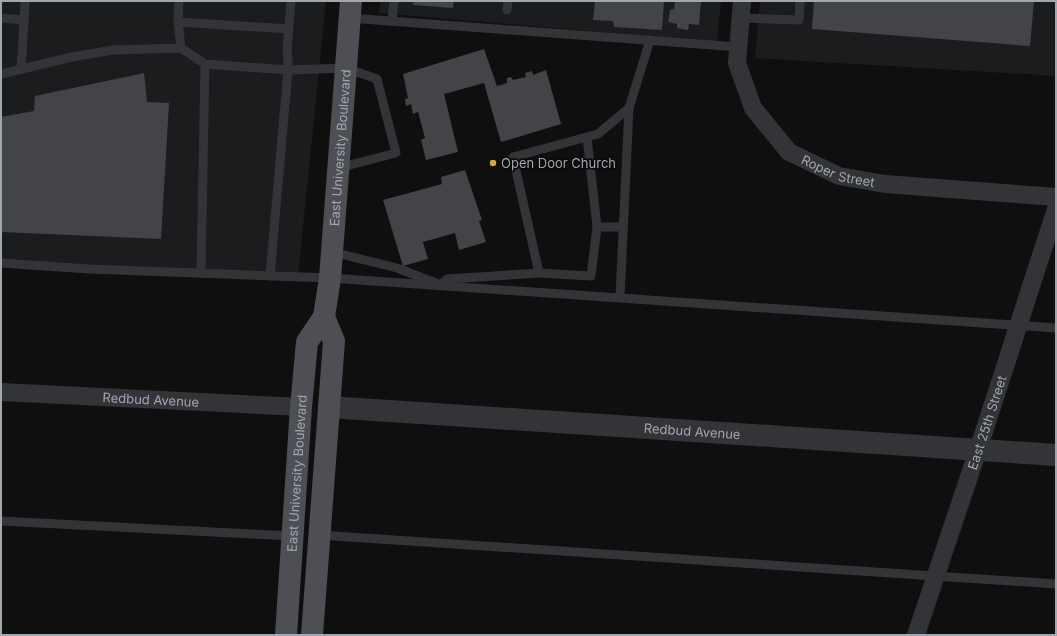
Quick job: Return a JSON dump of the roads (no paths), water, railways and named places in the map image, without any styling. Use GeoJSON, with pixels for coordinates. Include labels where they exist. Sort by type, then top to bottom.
{"type":"FeatureCollection","features":[{"type":"Feature","properties":{"kind":"main road","name":"East University Boulevard"},"geometry":{"type":"LineString","coordinates":[[286,635],[300,408],[307,342],[324,317],[330,278],[350,9]]}},
{"type":"Feature","properties":{"kind":"main road","name":"East University Boulevard"},"geometry":{"type":"LineString","coordinates":[[312,635],[334,341],[324,317]]}},
{"type":"Feature","properties":{"kind":"street","name":"Roper Street"},"geometry":{"type":"LineString","coordinates":[[741,9],[737,63],[753,108],[789,152],[839,176],[886,184],[1056,197]]}},
{"type":"Feature","properties":{"kind":"street","name":"East 25th Street"},"geometry":{"type":"LineString","coordinates":[[916,635],[1056,210]]}},
{"type":"Feature","properties":{"kind":"street","name":"Redbud Avenue"},"geometry":{"type":"LineString","coordinates":[[1,392],[300,408]]}},
{"type":"Feature","properties":{"kind":"street","name":"Redbud Avenue"},"geometry":{"type":"LineString","coordinates":[[329,407],[1056,455]]}},
{"type":"Feature","properties":{"kind":"lane"},"geometry":{"type":"LineString","coordinates":[[21,70],[25,1]]}},
{"type":"Feature","properties":{"kind":"lane"},"geometry":{"type":"LineString","coordinates":[[179,1],[178,22],[181,48]]}},
{"type":"Feature","properties":{"kind":"lane"},"geometry":{"type":"LineString","coordinates":[[270,276],[288,70],[287,49],[291,1]]}},
{"type":"Feature","properties":{"kind":"lane"},"geometry":{"type":"LineString","coordinates":[[392,21],[394,1]]}},
{"type":"Feature","properties":{"kind":"lane"},"geometry":{"type":"LineString","coordinates":[[741,9],[799,20],[800,1]]}},
{"type":"Feature","properties":{"kind":"lane"},"geometry":{"type":"LineString","coordinates":[[350,9],[392,21],[739,47]]}},
{"type":"Feature","properties":{"kind":"lane"},"geometry":{"type":"LineString","coordinates":[[1,18],[24,20]]}},
{"type":"Feature","properties":{"kind":"lane"},"geometry":{"type":"LineString","coordinates":[[178,22],[289,29]]}},
{"type":"Feature","properties":{"kind":"lane"},"geometry":{"type":"LineString","coordinates":[[620,298],[629,108],[650,40]]}},
{"type":"Feature","properties":{"kind":"lane"},"geometry":{"type":"LineString","coordinates":[[1,74],[72,57],[113,50],[181,48],[205,64],[288,70],[346,68],[378,79],[396,153],[338,168]]}},
{"type":"Feature","properties":{"kind":"lane"},"geometry":{"type":"LineString","coordinates":[[201,273],[205,64]]}},
{"type":"Feature","properties":{"kind":"lane"},"geometry":{"type":"LineString","coordinates":[[539,273],[513,157],[598,134],[629,108]]}},
{"type":"Feature","properties":{"kind":"lane"},"geometry":{"type":"LineString","coordinates":[[442,285],[447,279],[539,273],[591,276],[597,226],[587,137]]}},
{"type":"Feature","properties":{"kind":"lane"},"geometry":{"type":"LineString","coordinates":[[597,226],[624,227]]}},
{"type":"Feature","properties":{"kind":"lane"},"geometry":{"type":"LineString","coordinates":[[332,252],[396,268],[442,285]]}},
{"type":"Feature","properties":{"kind":"lane"},"geometry":{"type":"LineString","coordinates":[[1,264],[89,269],[330,278],[1056,328]]}},
{"type":"Feature","properties":{"kind":"lane"},"geometry":{"type":"LineString","coordinates":[[1,521],[292,536]]}},
{"type":"Feature","properties":{"kind":"lane"},"geometry":{"type":"LineString","coordinates":[[319,535],[1056,584]]}},
{"type":"Feature","properties":{"kind":"place","name":"Open Door Church"},"geometry":{"type":"Point","coordinates":[493,163]}}]}
